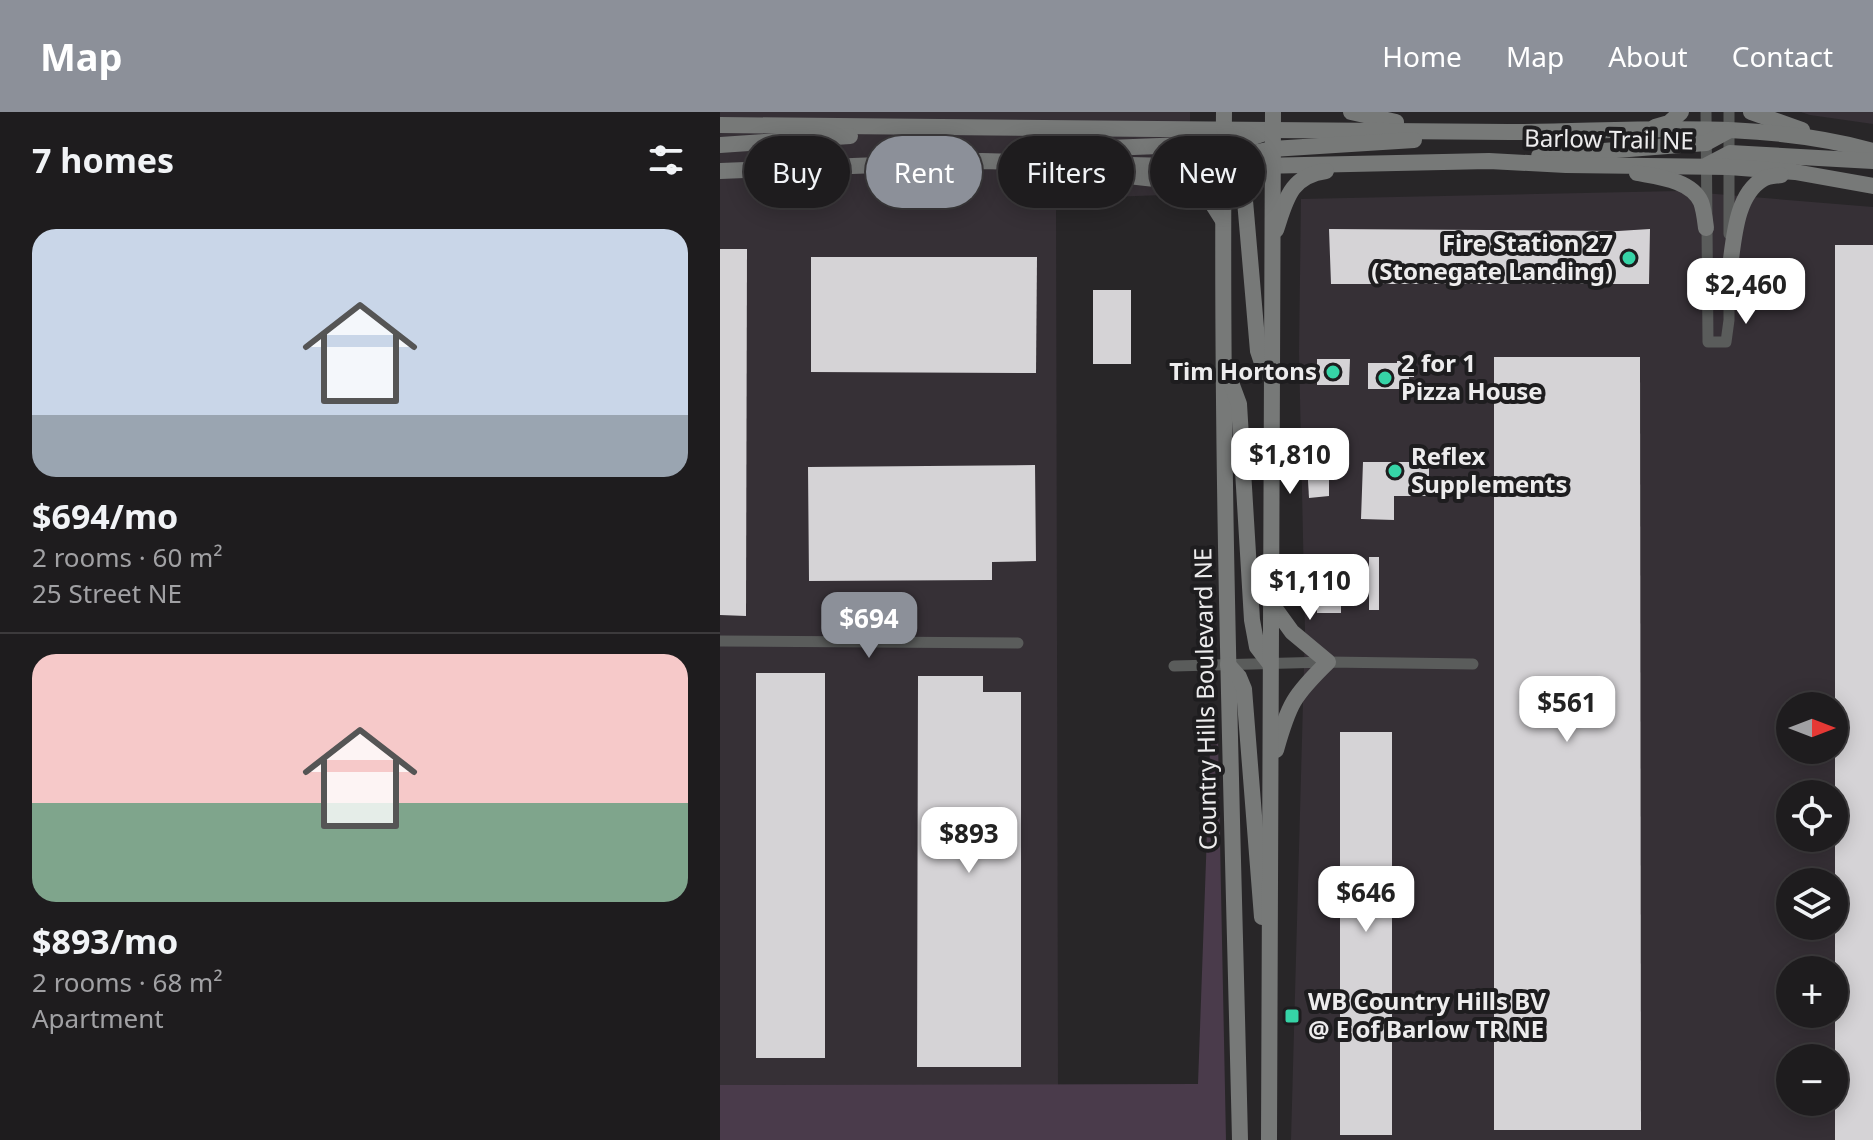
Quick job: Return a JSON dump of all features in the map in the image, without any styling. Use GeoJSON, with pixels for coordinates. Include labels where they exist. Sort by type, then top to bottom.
{"type":"FeatureCollection","features":[{"type":"Feature","properties":{"kind":"main road"},"geometry":{"type":"LineString","coordinates":[[1128,128],[1182,119],[1190,112]]}},
{"type":"Feature","properties":{"kind":"main road"},"geometry":{"type":"LineString","coordinates":[[1351,112],[1445,130]]}},
{"type":"Feature","properties":{"kind":"main road"},"geometry":{"type":"LineString","coordinates":[[1646,130],[1669,123],[1681,112]]}},
{"type":"Feature","properties":{"kind":"main road"},"geometry":{"type":"LineString","coordinates":[[1751,112],[1834,140]]}},
{"type":"Feature","properties":{"kind":"main road","name":"Barlow Trail NE"},"geometry":{"type":"LineString","coordinates":[[720,125],[1128,128],[1187,136]]}},
{"type":"Feature","properties":{"kind":"main road"},"geometry":{"type":"LineString","coordinates":[[720,145],[875,134],[894,127]]}},
{"type":"Feature","properties":{"kind":"main road","name":"Barlow Trail NE"},"geometry":{"type":"LineString","coordinates":[[1265,136],[1445,130],[1646,130],[1706,136],[1729,131],[1834,140],[1873,151]]}},
{"type":"Feature","properties":{"kind":"main road"},"geometry":{"type":"LineString","coordinates":[[1269,1140],[1272,243],[1265,136],[1508,132]]}},
{"type":"Feature","properties":{"kind":"main road","name":"Barlow Trail NE"},"geometry":{"type":"LineString","coordinates":[[1265,136],[1371,164],[1489,161],[1601,166],[1706,166],[1729,160],[1873,186]]}},
{"type":"Feature","properties":{"kind":"main road"},"geometry":{"type":"LineString","coordinates":[[1489,161],[1706,136]]}},
{"type":"Feature","properties":{"kind":"main road"},"geometry":{"type":"LineString","coordinates":[[1729,160],[1873,161]]}},
{"type":"Feature","properties":{"kind":"main road","name":"Barlow Trail NE"},"geometry":{"type":"LineString","coordinates":[[720,171],[998,161]]}},
{"type":"Feature","properties":{"kind":"main road"},"geometry":{"type":"LineString","coordinates":[[1272,243],[1293,185],[1312,173],[1371,164]]}},
{"type":"Feature","properties":{"kind":"main road"},"geometry":{"type":"LineString","coordinates":[[1601,166],[1672,180],[1690,189],[1700,200],[1706,228]]}},
{"type":"Feature","properties":{"kind":"main road"},"geometry":{"type":"LineString","coordinates":[[1729,273],[1741,208],[1751,189],[1764,178],[1795,172]]}},
{"type":"Feature","properties":{"kind":"main road"},"geometry":{"type":"LineString","coordinates":[[1134,177],[1173,181],[1199,189],[1223,221]]}},
{"type":"Feature","properties":{"kind":"main road","name":"Country Hills Boulevard NE"},"geometry":{"type":"LineString","coordinates":[[1223,208],[1228,665],[1240,1140]]}},
{"type":"Feature","properties":{"kind":"main road"},"geometry":{"type":"LineString","coordinates":[[1240,208],[1258,351],[1270,389]]}},
{"type":"Feature","properties":{"kind":"main road"},"geometry":{"type":"LineString","coordinates":[[1224,364],[1239,404],[1252,620],[1257,647],[1270,664]]}},
{"type":"Feature","properties":{"kind":"main road"},"geometry":{"type":"LineString","coordinates":[[1270,770],[1287,711],[1300,689],[1328,662],[1292,632],[1271,603]]}},
{"type":"Feature","properties":{"kind":"main road"},"geometry":{"type":"LineString","coordinates":[[1228,665],[1239,677],[1244,689],[1259,906],[1270,954]]}},
{"type":"Feature","properties":{"kind":"street"},"geometry":{"type":"LineString","coordinates":[[1706,112],[1708,342],[1726,342],[1729,320],[1729,112]]}},
{"type":"Feature","properties":{"kind":"street"},"geometry":{"type":"LineString","coordinates":[[720,641],[1018,643]]}},
{"type":"Feature","properties":{"kind":"street"},"geometry":{"type":"LineString","coordinates":[[1174,666],[1328,662],[1473,664]]}},
{"type":"Feature","properties":{"kind":"shaded area"},"geometry":{"type":"Polygon","coordinates":[[[720,112],[1190,112],[1190,136],[1150,136],[1150,195],[1134,196],[1134,136],[998,136],[998,208],[1056,208],[1058,1085],[720,1140],[720,112]]]}},
{"type":"Feature","properties":{"kind":"shaded area"},"geometry":{"type":"Polygon","coordinates":[[[1801,112],[1873,112],[1873,124],[1810,115],[1801,112]]]}},
{"type":"Feature","properties":{"kind":"shaded area"},"geometry":{"type":"Polygon","coordinates":[[[1679,191],[1873,207],[1873,1140],[1291,1140],[1305,630],[1299,352],[1301,199],[1679,191]]]}},
{"type":"Feature","properties":{"kind":"shaded area"},"geometry":{"type":"Polygon","coordinates":[[[1211,721],[1218,740],[1226,1140],[720,1140],[720,1085],[1198,1084],[1211,721]]]}},
{"type":"Feature","properties":{"kind":"building"},"geometry":{"type":"Polygon","coordinates":[[[1329,229],[1650,229],[1649,284],[1331,284],[1329,229]]]}},
{"type":"Feature","properties":{"kind":"building"},"geometry":{"type":"Polygon","coordinates":[[[1835,245],[1873,245],[1873,1140],[1835,1140],[1835,1116],[1848,1116],[1848,1044],[1835,1044],[1835,1028],[1848,1028],[1848,956],[1835,956],[1835,940],[1848,940],[1848,868],[1835,868],[1835,852],[1848,852],[1848,780],[1835,780],[1835,764],[1848,764],[1848,692],[1835,692],[1835,245]]]}},
{"type":"Feature","properties":{"kind":"building"},"geometry":{"type":"Polygon","coordinates":[[[720,249],[747,249],[746,616],[720,615],[720,249]]]}},
{"type":"Feature","properties":{"kind":"building"},"geometry":{"type":"Polygon","coordinates":[[[811,257],[1037,257],[1036,373],[811,372],[811,257]]]}},
{"type":"Feature","properties":{"kind":"building"},"geometry":{"type":"Polygon","coordinates":[[[1093,290],[1131,290],[1131,364],[1093,364],[1093,290]]]}},
{"type":"Feature","properties":{"kind":"building"},"geometry":{"type":"Polygon","coordinates":[[[1494,357],[1640,357],[1641,1130],[1494,1130],[1494,357]]]}},
{"type":"Feature","properties":{"kind":"building","name":"Tim Hortons"},"geometry":{"type":"Polygon","coordinates":[[[1317,359],[1350,359],[1349,385],[1317,385],[1317,359]]]}},
{"type":"Feature","properties":{"kind":"building"},"geometry":{"type":"Polygon","coordinates":[[[1409,361],[1409,366],[1414,366],[1414,377],[1409,377],[1409,389],[1368,389],[1368,363],[1409,361]]]}},
{"type":"Feature","properties":{"kind":"building"},"geometry":{"type":"Polygon","coordinates":[[[1329,462],[1329,496],[1309,498],[1307,463],[1329,462]]]}},
{"type":"Feature","properties":{"kind":"building"},"geometry":{"type":"Polygon","coordinates":[[[1363,462],[1429,462],[1429,496],[1394,496],[1394,520],[1361,519],[1363,462]]]}},
{"type":"Feature","properties":{"kind":"building"},"geometry":{"type":"Polygon","coordinates":[[[1035,465],[1036,561],[992,562],[992,580],[809,581],[808,467],[1035,465]]]}},
{"type":"Feature","properties":{"kind":"building"},"geometry":{"type":"Polygon","coordinates":[[[1369,557],[1379,557],[1379,610],[1369,610],[1369,557]]]}},
{"type":"Feature","properties":{"kind":"building"},"geometry":{"type":"Polygon","coordinates":[[[1318,574],[1341,575],[1341,613],[1317,613],[1318,574]]]}},
{"type":"Feature","properties":{"kind":"building"},"geometry":{"type":"Polygon","coordinates":[[[756,673],[825,673],[825,1058],[756,1058],[756,673]]]}},
{"type":"Feature","properties":{"kind":"building"},"geometry":{"type":"Polygon","coordinates":[[[918,676],[983,676],[983,692],[1021,692],[1021,1067],[917,1067],[918,676]]]}},
{"type":"Feature","properties":{"kind":"building"},"geometry":{"type":"Polygon","coordinates":[[[1340,732],[1392,732],[1392,1135],[1340,1135],[1340,732]]]}},
{"type":"Feature","properties":{"kind":"place","name":"Fire Station 27 (Stonegate Landing)"},"geometry":{"type":"Point","coordinates":[1629,258]}},
{"type":"Feature","properties":{"kind":"place","name":"Tim Hortons"},"geometry":{"type":"Point","coordinates":[1333,372]}},
{"type":"Feature","properties":{"kind":"place","name":"2 for 1 Pizza House"},"geometry":{"type":"Point","coordinates":[1385,378]}},
{"type":"Feature","properties":{"kind":"place","name":"Reflex Supplements"},"geometry":{"type":"Point","coordinates":[1395,471]}},
{"type":"Feature","properties":{"kind":"place","name":"WB Country Hills BV @ E of Barlow TR NE"},"geometry":{"type":"Point","coordinates":[1292,1016]}}]}
